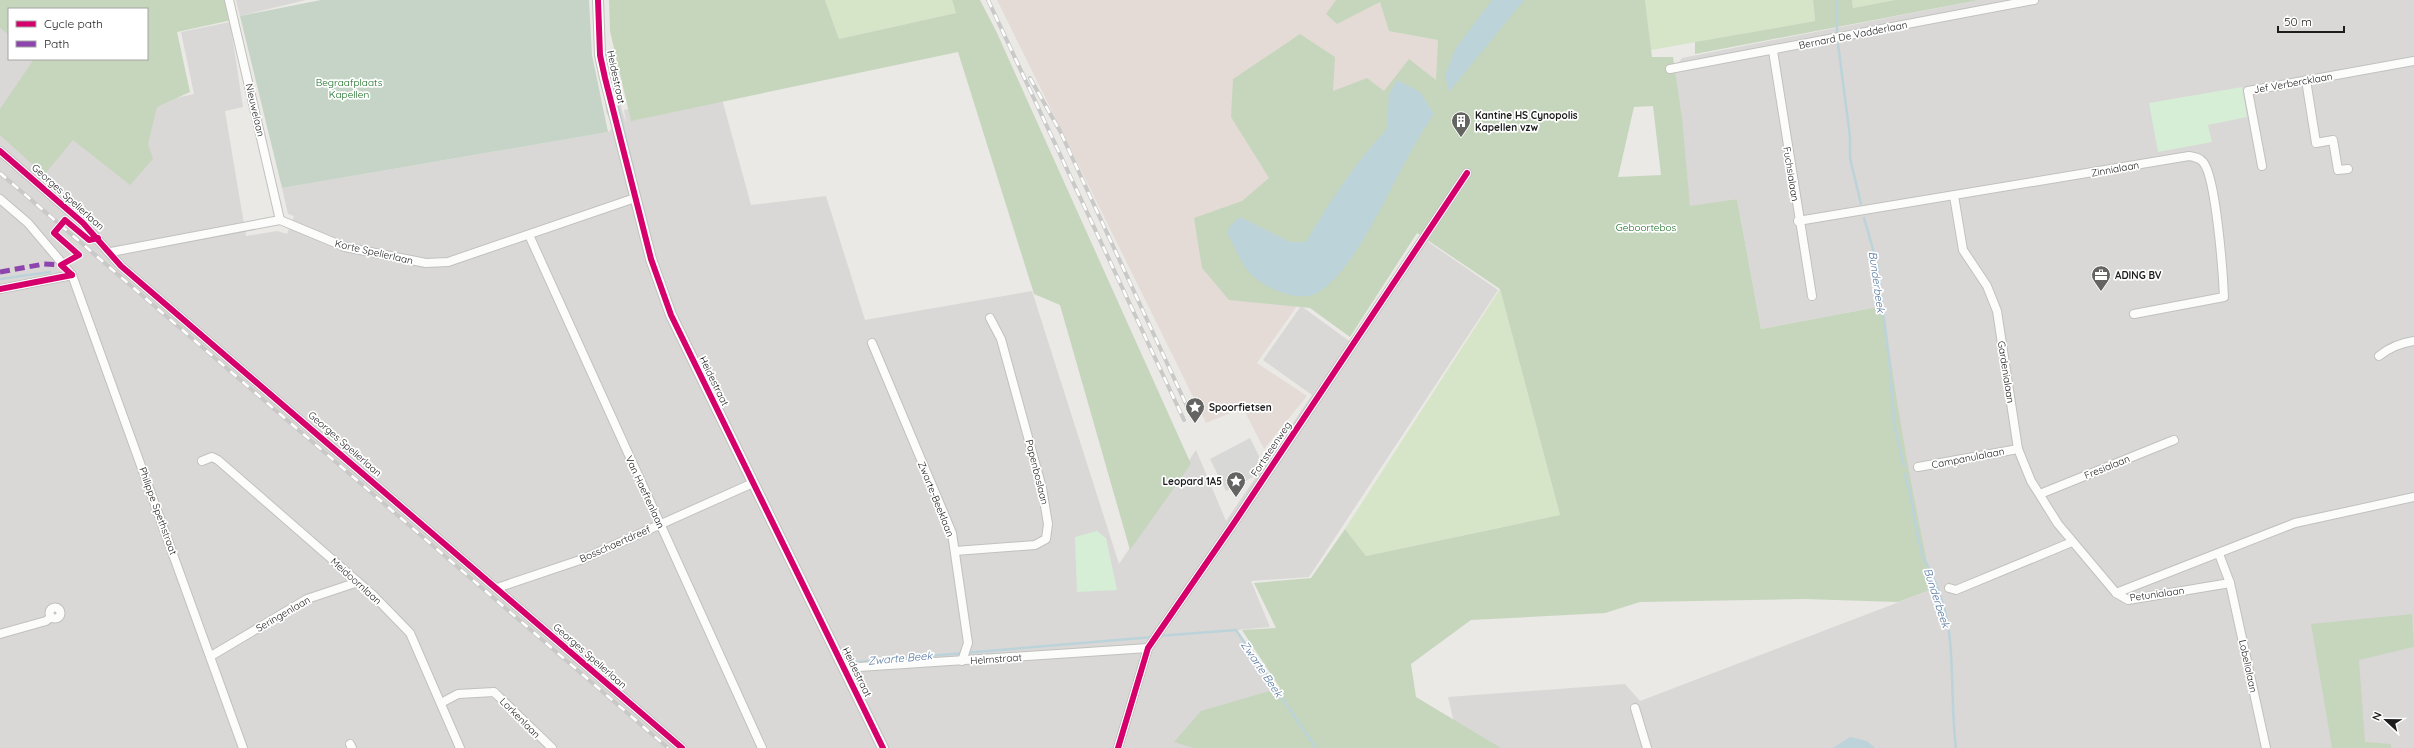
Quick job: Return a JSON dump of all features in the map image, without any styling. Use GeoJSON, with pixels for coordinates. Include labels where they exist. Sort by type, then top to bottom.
{"type":"FeatureCollection","features":[{"type":"Feature","properties":{"kind":"street","name":"Nieuwelaan"},"geometry":{"type":"LineString","coordinates":[[229,0],[280,220]]}},
{"type":"Feature","properties":{"kind":"street","name":"Heidestraat"},"geometry":{"type":"LineString","coordinates":[[598,0],[600,55],[651,259],[671,315],[883,748]]}},
{"type":"Feature","properties":{"kind":"street","name":"Bernard De Vadderlaan"},"geometry":{"type":"LineString","coordinates":[[1670,69],[1773,51],[2034,0]]}},
{"type":"Feature","properties":{"kind":"street","name":"Fuchsialaan"},"geometry":{"type":"LineString","coordinates":[[1773,51],[1798,221],[1812,296]]}},
{"type":"Feature","properties":{"kind":"street","name":"Jef Verbercklaan"},"geometry":{"type":"LineString","coordinates":[[2262,166],[2248,91],[2414,61]]}},
{"type":"Feature","properties":{"kind":"street"},"geometry":{"type":"LineString","coordinates":[[2306,80],[2316,142],[2333,140],[2338,170],[2348,169]]}},
{"type":"Feature","properties":{"kind":"street","name":"Georges Spelierlaan"},"geometry":{"type":"LineString","coordinates":[[0,151],[83,223],[111,252],[122,266],[682,748]]}},
{"type":"Feature","properties":{"kind":"street","name":"Zinnialaan"},"geometry":{"type":"LineString","coordinates":[[1798,221],[2189,156],[2198,158],[2204,163],[2208,173],[2212,194],[2222,251],[2224,297],[2134,314]]}},
{"type":"Feature","properties":{"kind":"street","name":"Fortsteenweg"},"geometry":{"type":"LineString","coordinates":[[1118,748],[1148,648],[1234,523],[1467,173]]}},
{"type":"Feature","properties":{"kind":"street","name":"Gardenialaan"},"geometry":{"type":"LineString","coordinates":[[1954,196],[1963,250],[1987,286],[1997,310],[2018,449],[2031,481],[2058,524],[2116,593]]}},
{"type":"Feature","properties":{"kind":"street","name":"Korte Spelierlaan"},"geometry":{"type":"LineString","coordinates":[[280,220],[345,247],[426,264],[448,262],[635,198]]}},
{"type":"Feature","properties":{"kind":"street"},"geometry":{"type":"LineString","coordinates":[[0,289],[72,275],[28,223],[1,201]]}},
{"type":"Feature","properties":{"kind":"street"},"geometry":{"type":"LineString","coordinates":[[111,252],[280,220]]}},
{"type":"Feature","properties":{"kind":"street","name":"Van Haeftenlaan"},"geometry":{"type":"LineString","coordinates":[[529,235],[762,748]]}},
{"type":"Feature","properties":{"kind":"street","name":"Philippe Spethstraat"},"geometry":{"type":"LineString","coordinates":[[72,275],[243,748]]}},
{"type":"Feature","properties":{"kind":"street","name":"Papenboslaan"},"geometry":{"type":"LineString","coordinates":[[955,551],[1035,545],[1046,540],[1048,532],[1042,488],[1001,339],[990,318]]}},
{"type":"Feature","properties":{"kind":"street"},"geometry":{"type":"LineString","coordinates":[[2379,356],[2395,346],[2414,342]]}},
{"type":"Feature","properties":{"kind":"street","name":"Zwarte-Beeklaan"},"geometry":{"type":"LineString","coordinates":[[872,343],[952,533],[968,643],[962,662]]}},
{"type":"Feature","properties":{"kind":"street","name":"Fresialaan"},"geometry":{"type":"LineString","coordinates":[[2040,494],[2174,440]]}},
{"type":"Feature","properties":{"kind":"street","name":"Campanulalaan"},"geometry":{"type":"LineString","coordinates":[[1918,468],[2018,449]]}},
{"type":"Feature","properties":{"kind":"street","name":"Meidoornlaan"},"geometry":{"type":"LineString","coordinates":[[202,461],[212,457],[218,460],[358,582],[410,633],[460,748]]}},
{"type":"Feature","properties":{"kind":"street","name":"Bosschaertdreef"},"geometry":{"type":"LineString","coordinates":[[497,588],[583,559],[660,523],[753,483]]}},
{"type":"Feature","properties":{"kind":"street","name":"Petunialaan"},"geometry":{"type":"LineString","coordinates":[[2116,593],[2219,554],[2295,522],[2414,497]]}},
{"type":"Feature","properties":{"kind":"street"},"geometry":{"type":"LineString","coordinates":[[1949,588],[1956,590],[2072,542]]}},
{"type":"Feature","properties":{"kind":"street"},"geometry":{"type":"LineString","coordinates":[[2219,554],[2230,583]]}},
{"type":"Feature","properties":{"kind":"street","name":"Seringenlaan"},"geometry":{"type":"LineString","coordinates":[[211,656],[307,599],[358,582]]}},
{"type":"Feature","properties":{"kind":"street","name":"Petunialaan"},"geometry":{"type":"LineString","coordinates":[[2116,593],[2128,600],[2230,583]]}},
{"type":"Feature","properties":{"kind":"street","name":"Lobelialaan"},"geometry":{"type":"LineString","coordinates":[[2230,583],[2266,748]]}},
{"type":"Feature","properties":{"kind":"street"},"geometry":{"type":"LineString","coordinates":[[0,634],[46,621],[51,617]]}},
{"type":"Feature","properties":{"kind":"street","name":"Helmstraat"},"geometry":{"type":"LineString","coordinates":[[844,668],[962,662],[1148,648]]}},
{"type":"Feature","properties":{"kind":"street","name":"Lorkenlaan"},"geometry":{"type":"LineString","coordinates":[[441,703],[458,694],[494,692],[552,748]]}},
{"type":"Feature","properties":{"kind":"street"},"geometry":{"type":"LineString","coordinates":[[1635,708],[1647,748]]}},
{"type":"Feature","properties":{"kind":"shaded area"},"geometry":{"type":"Polygon","coordinates":[[[0,0],[8,8],[8,60],[95,60],[109,113],[194,94],[181,32],[230,22],[243,107],[225,111],[246,236],[277,231],[287,234],[294,216],[288,214],[282,188],[608,132],[614,127],[606,112],[595,0],[604,50],[626,123],[624,110],[719,88],[751,205],[826,196],[865,320],[1032,291],[1119,564],[1196,450],[1226,521],[1312,395],[1263,360],[1301,306],[1352,343],[1424,239],[1498,290],[1309,577],[1251,581],[1270,627],[1237,630],[1315,748],[0,748],[0,0]]]}},
{"type":"Feature","properties":{"kind":"shaded area"},"geometry":{"type":"Polygon","coordinates":[[[236,0],[306,0],[240,16],[236,0]]]}},
{"type":"Feature","properties":{"kind":"shaded area"},"geometry":{"type":"Polygon","coordinates":[[[997,0],[1511,0],[1257,363],[1307,396],[1264,449],[1243,408],[1206,423],[997,0]]]}},
{"type":"Feature","properties":{"kind":"shaded area"},"geometry":{"type":"Polygon","coordinates":[[[1979,0],[2414,0],[2414,748],[1460,748],[1448,697],[1625,684],[1640,701],[1933,589],[1913,499],[1898,419],[1883,306],[1761,329],[1737,199],[1690,207],[1666,83],[1682,58],[1979,0]]]}},
{"type":"Feature","properties":{"kind":"shaded area"},"geometry":{"type":"Polygon","coordinates":[[[1250,438],[1259,456],[1259,474],[1226,491],[1210,459],[1250,438]]]}},
{"type":"Feature","properties":{"kind":"green space"},"geometry":{"type":"Polygon","coordinates":[[[0,0],[229,0],[232,20],[177,32],[190,92],[157,107],[148,144],[153,159],[130,185],[73,140],[44,175],[0,135],[0,109],[33,60],[148,60],[148,8],[8,8],[8,34],[0,28],[0,0]]]}},
{"type":"Feature","properties":{"kind":"green space","name":"Begraafplaats Kapellen"},"geometry":{"type":"Polygon","coordinates":[[[321,0],[589,0],[592,55],[608,132],[282,188],[240,16],[321,0]]]}},
{"type":"Feature","properties":{"kind":"green space"},"geometry":{"type":"Polygon","coordinates":[[[609,0],[825,0],[839,39],[956,13],[952,0],[980,0],[997,33],[1191,464],[1130,550],[1060,305],[1034,294],[958,52],[631,121],[610,31],[609,0]]]}},
{"type":"Feature","properties":{"kind":"green space"},"geometry":{"type":"Polygon","coordinates":[[[825,0],[952,0],[956,13],[839,39],[825,0]]]}},
{"type":"Feature","properties":{"kind":"green space","name":"Geboortebos"},"geometry":{"type":"Polygon","coordinates":[[[1336,0],[1645,0],[1652,57],[1673,57],[1682,118],[1690,206],[1737,199],[1761,329],[1883,306],[1905,448],[1933,589],[1898,602],[1804,599],[1640,602],[1605,613],[1471,620],[1411,664],[1416,697],[1501,748],[1193,748],[1174,742],[1201,711],[1280,688],[1242,630],[1276,628],[1254,583],[1311,578],[1345,529],[1366,556],[1560,515],[1500,289],[1417,233],[1350,337],[1310,308],[1229,300],[1202,268],[1194,218],[1242,201],[1269,178],[1231,117],[1233,79],[1300,34],[1335,57],[1333,91],[1367,78],[1384,91],[1409,59],[1436,80],[1438,40],[1389,31],[1380,2],[1337,24],[1326,14],[1336,0]],[[1653,106],[1634,107],[1618,177],[1661,175],[1653,106]]]}},
{"type":"Feature","properties":{"kind":"green space"},"geometry":{"type":"Polygon","coordinates":[[[1645,0],[1813,0],[1815,21],[1651,50],[1645,0]]]}},
{"type":"Feature","properties":{"kind":"green space"},"geometry":{"type":"Polygon","coordinates":[[[1813,0],[1852,0],[1853,8],[1895,0],[1979,0],[1695,54],[1695,42],[1815,21],[1813,0]]]}},
{"type":"Feature","properties":{"kind":"green space"},"geometry":{"type":"Polygon","coordinates":[[[1852,0],[1895,0],[1853,8],[1852,0]]]}},
{"type":"Feature","properties":{"kind":"green space"},"geometry":{"type":"Polygon","coordinates":[[[2242,87],[2247,117],[2208,125],[2212,142],[2158,152],[2149,103],[2242,87]]]}},
{"type":"Feature","properties":{"kind":"green space"},"geometry":{"type":"Polygon","coordinates":[[[1500,289],[1560,515],[1366,556],[1345,529],[1500,289]]]}},
{"type":"Feature","properties":{"kind":"green space"},"geometry":{"type":"Polygon","coordinates":[[[1097,531],[1106,538],[1117,590],[1077,592],[1075,537],[1097,531]]]}},
{"type":"Feature","properties":{"kind":"green space"},"geometry":{"type":"Polygon","coordinates":[[[2412,614],[2414,647],[2359,660],[2365,742],[2391,744],[2391,748],[2332,748],[2311,624],[2412,614]]]}},
{"type":"Feature","properties":{"kind":"water"},"geometry":{"type":"Polygon","coordinates":[[[1492,0],[1524,0],[1449,92],[1445,75],[1456,48],[1492,0]]]}},
{"type":"Feature","properties":{"kind":"water"},"geometry":{"type":"Polygon","coordinates":[[[1397,80],[1420,92],[1434,114],[1424,129],[1357,250],[1331,283],[1310,296],[1292,295],[1273,289],[1264,284],[1251,274],[1244,265],[1228,235],[1229,227],[1240,217],[1290,242],[1306,242],[1324,212],[1364,155],[1387,129],[1389,94],[1397,80]]]}},
{"type":"Feature","properties":{"kind":"water"},"geometry":{"type":"Polygon","coordinates":[[[1850,737],[1867,741],[1875,748],[1833,748],[1850,737]]]}},
{"type":"Feature","properties":{"kind":"waterway","name":"Bunderbeek"},"geometry":{"type":"LineString","coordinates":[[1837,0],[1837,35]]}},
{"type":"Feature","properties":{"kind":"waterway","name":"Bunderbeek"},"geometry":{"type":"LineString","coordinates":[[1838,44],[1850,137],[1850,158],[1861,204]]}},
{"type":"Feature","properties":{"kind":"waterway","name":"Zwarte Beek"},"geometry":{"type":"LineString","coordinates":[[605,52],[634,172]]}},
{"type":"Feature","properties":{"kind":"waterway","name":"Bunderbeek"},"geometry":{"type":"LineString","coordinates":[[1864,218],[1877,263],[1890,367],[1894,423],[1904,466]]}},
{"type":"Feature","properties":{"kind":"waterway"},"geometry":{"type":"LineString","coordinates":[[0,279],[50,272]]}},
{"type":"Feature","properties":{"kind":"waterway","name":"Bunderbeek"},"geometry":{"type":"LineString","coordinates":[[1905,474],[1922,554],[1938,590],[1948,625],[1952,661],[1956,748]]}},
{"type":"Feature","properties":{"kind":"waterway","name":"Zwarte Beek"},"geometry":{"type":"LineString","coordinates":[[1158,636],[1236,630],[1316,748]]}},
{"type":"Feature","properties":{"kind":"waterway","name":"Zwarte Beek"},"geometry":{"type":"LineString","coordinates":[[845,663],[1153,637]]}},
{"type":"Feature","properties":{"kind":"railway"},"geometry":{"type":"LineString","coordinates":[[988,0],[1184,420]]}},
{"type":"Feature","properties":{"kind":"railway"},"geometry":{"type":"LineString","coordinates":[[1030,78],[1060,131],[1191,415]]}},
{"type":"Feature","properties":{"kind":"railway"},"geometry":{"type":"LineString","coordinates":[[0,173],[668,748]]}},
{"type":"Feature","properties":{"kind":"marked path"},"geometry":{"type":"LineString","coordinates":[[0,272],[44,264],[61,265]]}},
{"type":"Feature","properties":{"kind":"cycle path"},"geometry":{"type":"LineString","coordinates":[[598,0],[600,55],[605,78],[651,259],[671,315],[883,748]]}},
{"type":"Feature","properties":{"kind":"cycle path"},"geometry":{"type":"LineString","coordinates":[[0,151],[83,223],[121,266],[682,748]]}},
{"type":"Feature","properties":{"kind":"cycle path"},"geometry":{"type":"LineString","coordinates":[[1118,748],[1148,648],[1234,523],[1467,173]]}},
{"type":"Feature","properties":{"kind":"cycle path"},"geometry":{"type":"LineString","coordinates":[[72,275],[61,265],[79,255],[54,233],[65,220],[89,240],[98,238]]}},
{"type":"Feature","properties":{"kind":"cycle path"},"geometry":{"type":"LineString","coordinates":[[0,289],[72,275]]}},
{"type":"Feature","properties":{"kind":"place","name":"Kantine HS Cynopolis Kapellen vzw"},"geometry":{"type":"Point","coordinates":[1461,138]}},
{"type":"Feature","properties":{"kind":"place","name":"ADING BV"},"geometry":{"type":"Point","coordinates":[2101,292]}},
{"type":"Feature","properties":{"kind":"place","name":"Spoorfietsen"},"geometry":{"type":"Point","coordinates":[1195,424]}},
{"type":"Feature","properties":{"kind":"place","name":"Leopard 1A5"},"geometry":{"type":"Point","coordinates":[1236,498]}}]}
